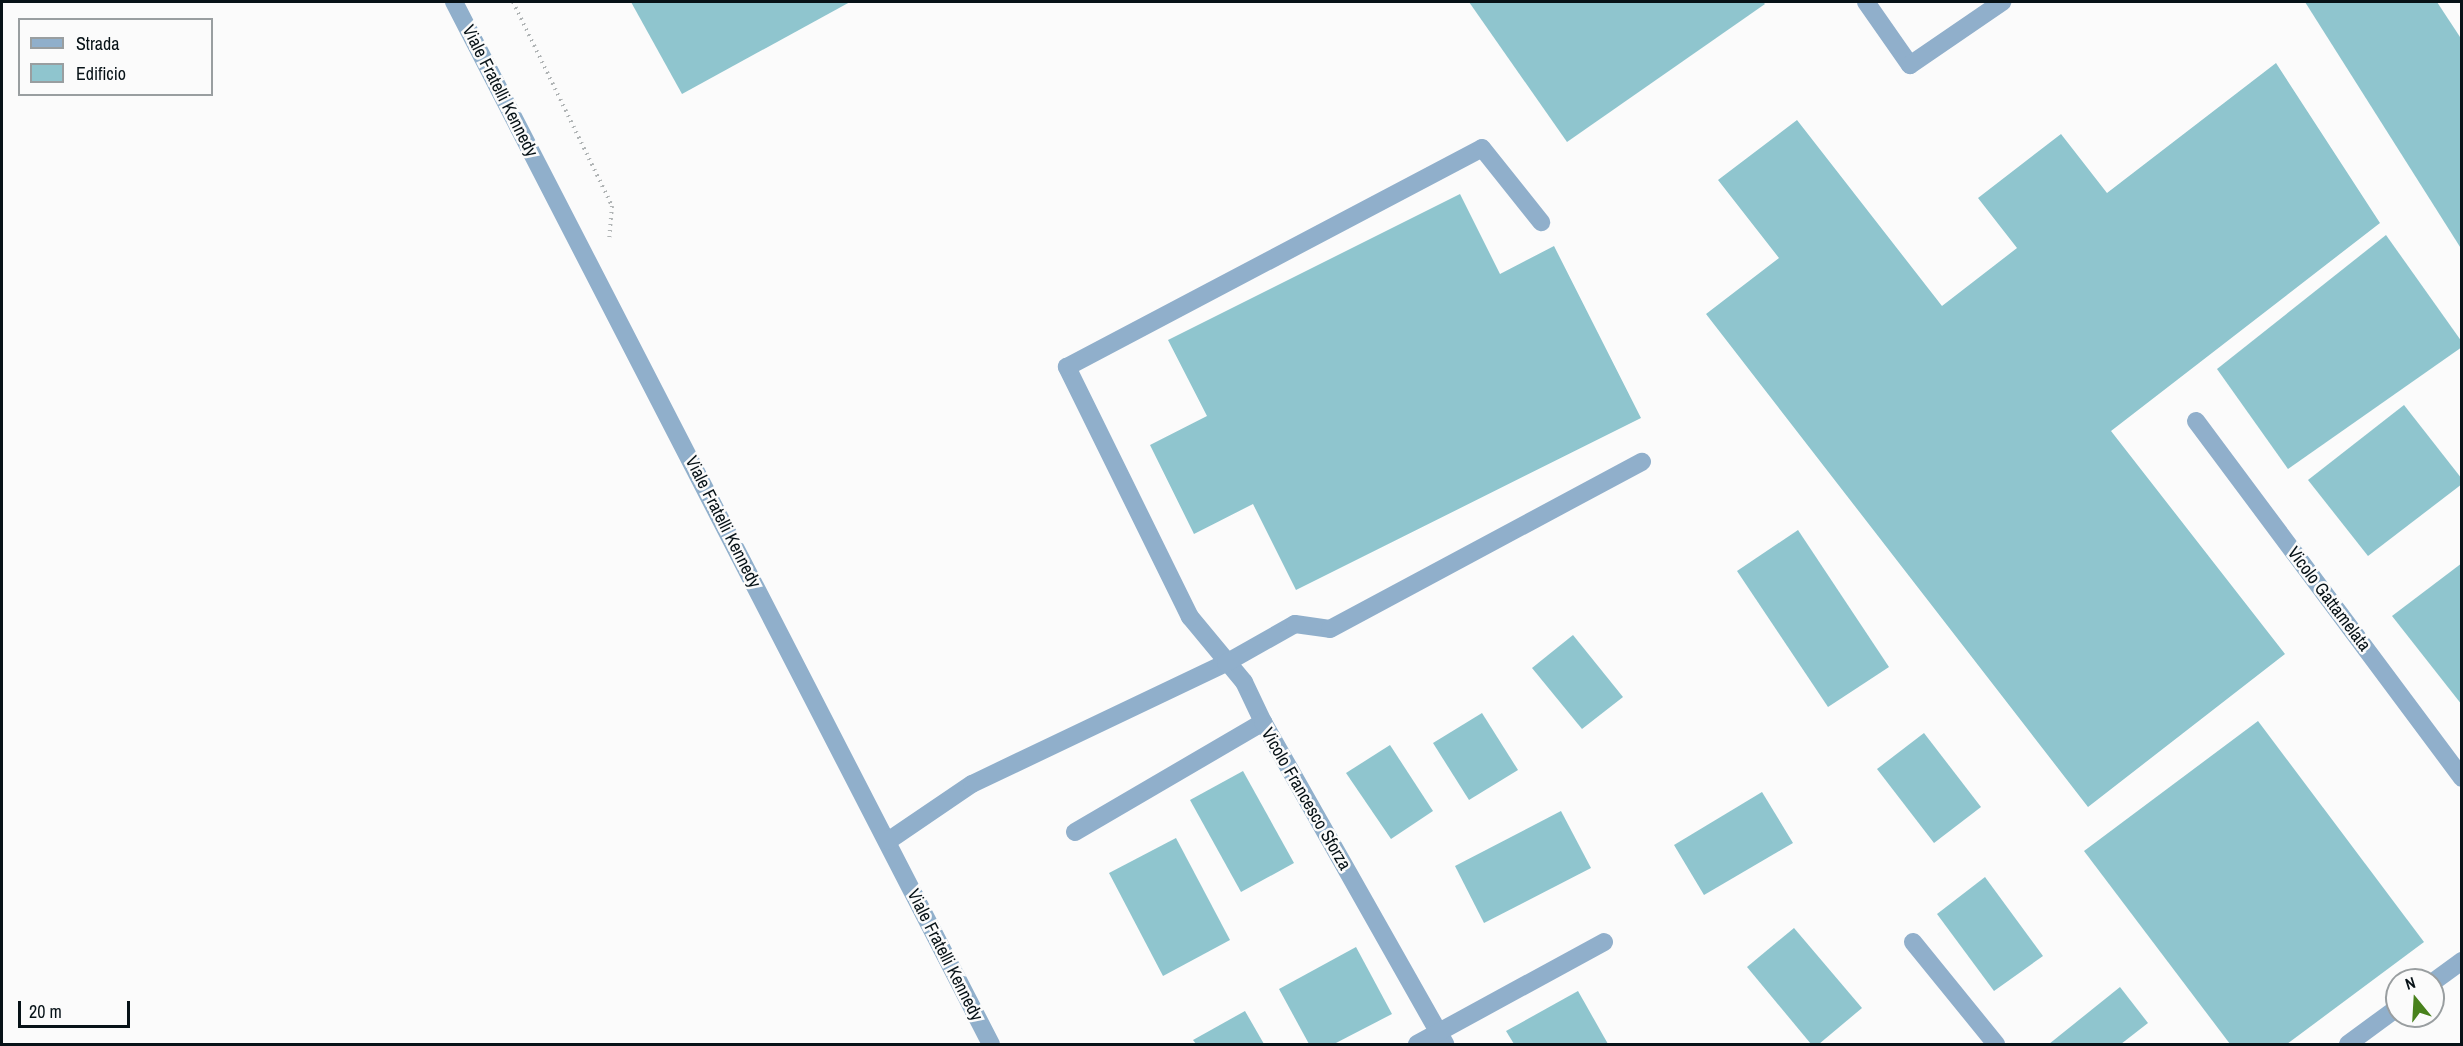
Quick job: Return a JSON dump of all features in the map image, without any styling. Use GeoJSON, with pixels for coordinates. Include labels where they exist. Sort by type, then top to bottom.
{"type":"FeatureCollection","features":[{"type":"Feature","properties":{"kind":"street","name":"Viale Fratelli Kennedy"},"geometry":{"type":"LineString","coordinates":[[454,2],[991,1044]]}},
{"type":"Feature","properties":{"kind":"street"},"geometry":{"type":"LineString","coordinates":[[1866,2],[1910,64],[2002,2]]}},
{"type":"Feature","properties":{"kind":"street"},"geometry":{"type":"LineString","coordinates":[[1263,722],[1244,682],[1190,617],[1067,367],[1482,148],[1541,222]]}},
{"type":"Feature","properties":{"kind":"street","name":"Vicolo Gattamelata"},"geometry":{"type":"LineString","coordinates":[[2196,421],[2462,778]]}},
{"type":"Feature","properties":{"kind":"street"},"geometry":{"type":"LineString","coordinates":[[888,841],[972,784],[1226,663],[1295,624],[1330,629],[1642,462]]}},
{"type":"Feature","properties":{"kind":"street","name":"Vicolo Francesco Sforza"},"geometry":{"type":"LineString","coordinates":[[1075,832],[1263,722],[1442,1039]]}},
{"type":"Feature","properties":{"kind":"street"},"geometry":{"type":"LineString","coordinates":[[1417,1044],[1442,1039],[1604,942]]}},
{"type":"Feature","properties":{"kind":"street"},"geometry":{"type":"LineString","coordinates":[[1913,942],[1996,1044]]}},
{"type":"Feature","properties":{"kind":"street"},"geometry":{"type":"LineString","coordinates":[[2445,973],[2462,961]]}},
{"type":"Feature","properties":{"kind":"street"},"geometry":{"type":"LineString","coordinates":[[2348,1044],[2385,1017]]}},
{"type":"Feature","properties":{"kind":"path"},"geometry":{"type":"LineString","coordinates":[[513,2],[612,206],[604,293]]}},
{"type":"Feature","properties":{"kind":"building"},"geometry":{"type":"Polygon","coordinates":[[[631,2],[850,2],[682,94],[631,2]]]}},
{"type":"Feature","properties":{"kind":"building"},"geometry":{"type":"Polygon","coordinates":[[[1469,2],[1763,2],[1765,4],[1567,142],[1469,2]]]}},
{"type":"Feature","properties":{"kind":"building"},"geometry":{"type":"Polygon","coordinates":[[[2305,2],[2437,2],[2462,40],[2462,250],[2305,2]]]}},
{"type":"Feature","properties":{"kind":"building"},"geometry":{"type":"Polygon","coordinates":[[[2276,63],[2380,223],[2111,431],[2285,654],[2088,807],[1706,314],[1779,258],[1718,180],[1797,120],[1942,306],[2017,248],[1978,198],[2061,134],[2107,193],[2276,63]]]}},
{"type":"Feature","properties":{"kind":"building"},"geometry":{"type":"Polygon","coordinates":[[[1460,194],[1500,274],[1554,246],[1641,418],[1296,590],[1253,504],[1194,534],[1150,445],[1207,416],[1168,340],[1460,194]]]}},
{"type":"Feature","properties":{"kind":"building"},"geometry":{"type":"Polygon","coordinates":[[[2386,235],[2462,342],[2462,347],[2288,469],[2217,369],[2386,235]]]}},
{"type":"Feature","properties":{"kind":"building"},"geometry":{"type":"Polygon","coordinates":[[[2404,405],[2462,479],[2462,484],[2368,556],[2308,480],[2404,405]]]}},
{"type":"Feature","properties":{"kind":"building"},"geometry":{"type":"Polygon","coordinates":[[[1798,530],[1889,667],[1828,707],[1737,571],[1798,530]]]}},
{"type":"Feature","properties":{"kind":"building"},"geometry":{"type":"Polygon","coordinates":[[[2462,563],[2462,705],[2392,616],[2462,563]]]}},
{"type":"Feature","properties":{"kind":"building"},"geometry":{"type":"Polygon","coordinates":[[[1573,635],[1623,697],[1582,729],[1532,668],[1573,635]]]}},
{"type":"Feature","properties":{"kind":"building"},"geometry":{"type":"Polygon","coordinates":[[[1482,713],[1518,770],[1469,800],[1433,743],[1482,713]]]}},
{"type":"Feature","properties":{"kind":"building"},"geometry":{"type":"Polygon","coordinates":[[[2258,721],[2424,942],[2389,968],[2385,968],[2385,971],[2287,1044],[2230,1044],[2084,851],[2258,721]]]}},
{"type":"Feature","properties":{"kind":"building"},"geometry":{"type":"Polygon","coordinates":[[[1924,733],[1981,807],[1934,843],[1877,769],[1924,733]]]}},
{"type":"Feature","properties":{"kind":"building"},"geometry":{"type":"Polygon","coordinates":[[[1390,745],[1433,811],[1391,839],[1346,773],[1390,745]]]}},
{"type":"Feature","properties":{"kind":"building"},"geometry":{"type":"Polygon","coordinates":[[[1243,771],[1294,863],[1241,892],[1190,800],[1243,771]]]}},
{"type":"Feature","properties":{"kind":"building"},"geometry":{"type":"Polygon","coordinates":[[[1762,792],[1793,843],[1704,895],[1674,845],[1762,792]]]}},
{"type":"Feature","properties":{"kind":"building"},"geometry":{"type":"Polygon","coordinates":[[[1561,811],[1591,868],[1484,923],[1455,866],[1561,811]]]}},
{"type":"Feature","properties":{"kind":"building"},"geometry":{"type":"Polygon","coordinates":[[[1176,838],[1230,940],[1163,976],[1109,873],[1176,838]]]}},
{"type":"Feature","properties":{"kind":"building"},"geometry":{"type":"Polygon","coordinates":[[[1985,877],[2043,956],[1994,991],[1937,914],[1985,877]]]}},
{"type":"Feature","properties":{"kind":"building"},"geometry":{"type":"Polygon","coordinates":[[[1794,928],[1862,1008],[1819,1044],[1811,1044],[1747,967],[1794,928]]]}},
{"type":"Feature","properties":{"kind":"building"},"geometry":{"type":"Polygon","coordinates":[[[1356,947],[1392,1014],[1334,1044],[1309,1044],[1279,989],[1356,947]]]}},
{"type":"Feature","properties":{"kind":"building"},"geometry":{"type":"Polygon","coordinates":[[[2120,987],[2148,1023],[2121,1044],[2049,1044],[2120,987]]]}},
{"type":"Feature","properties":{"kind":"building"},"geometry":{"type":"Polygon","coordinates":[[[1578,991],[1608,1044],[1514,1044],[1506,1031],[1578,991]]]}},
{"type":"Feature","properties":{"kind":"building"},"geometry":{"type":"Polygon","coordinates":[[[1245,1011],[1264,1044],[1196,1044],[1193,1040],[1245,1011]]]}}]}
